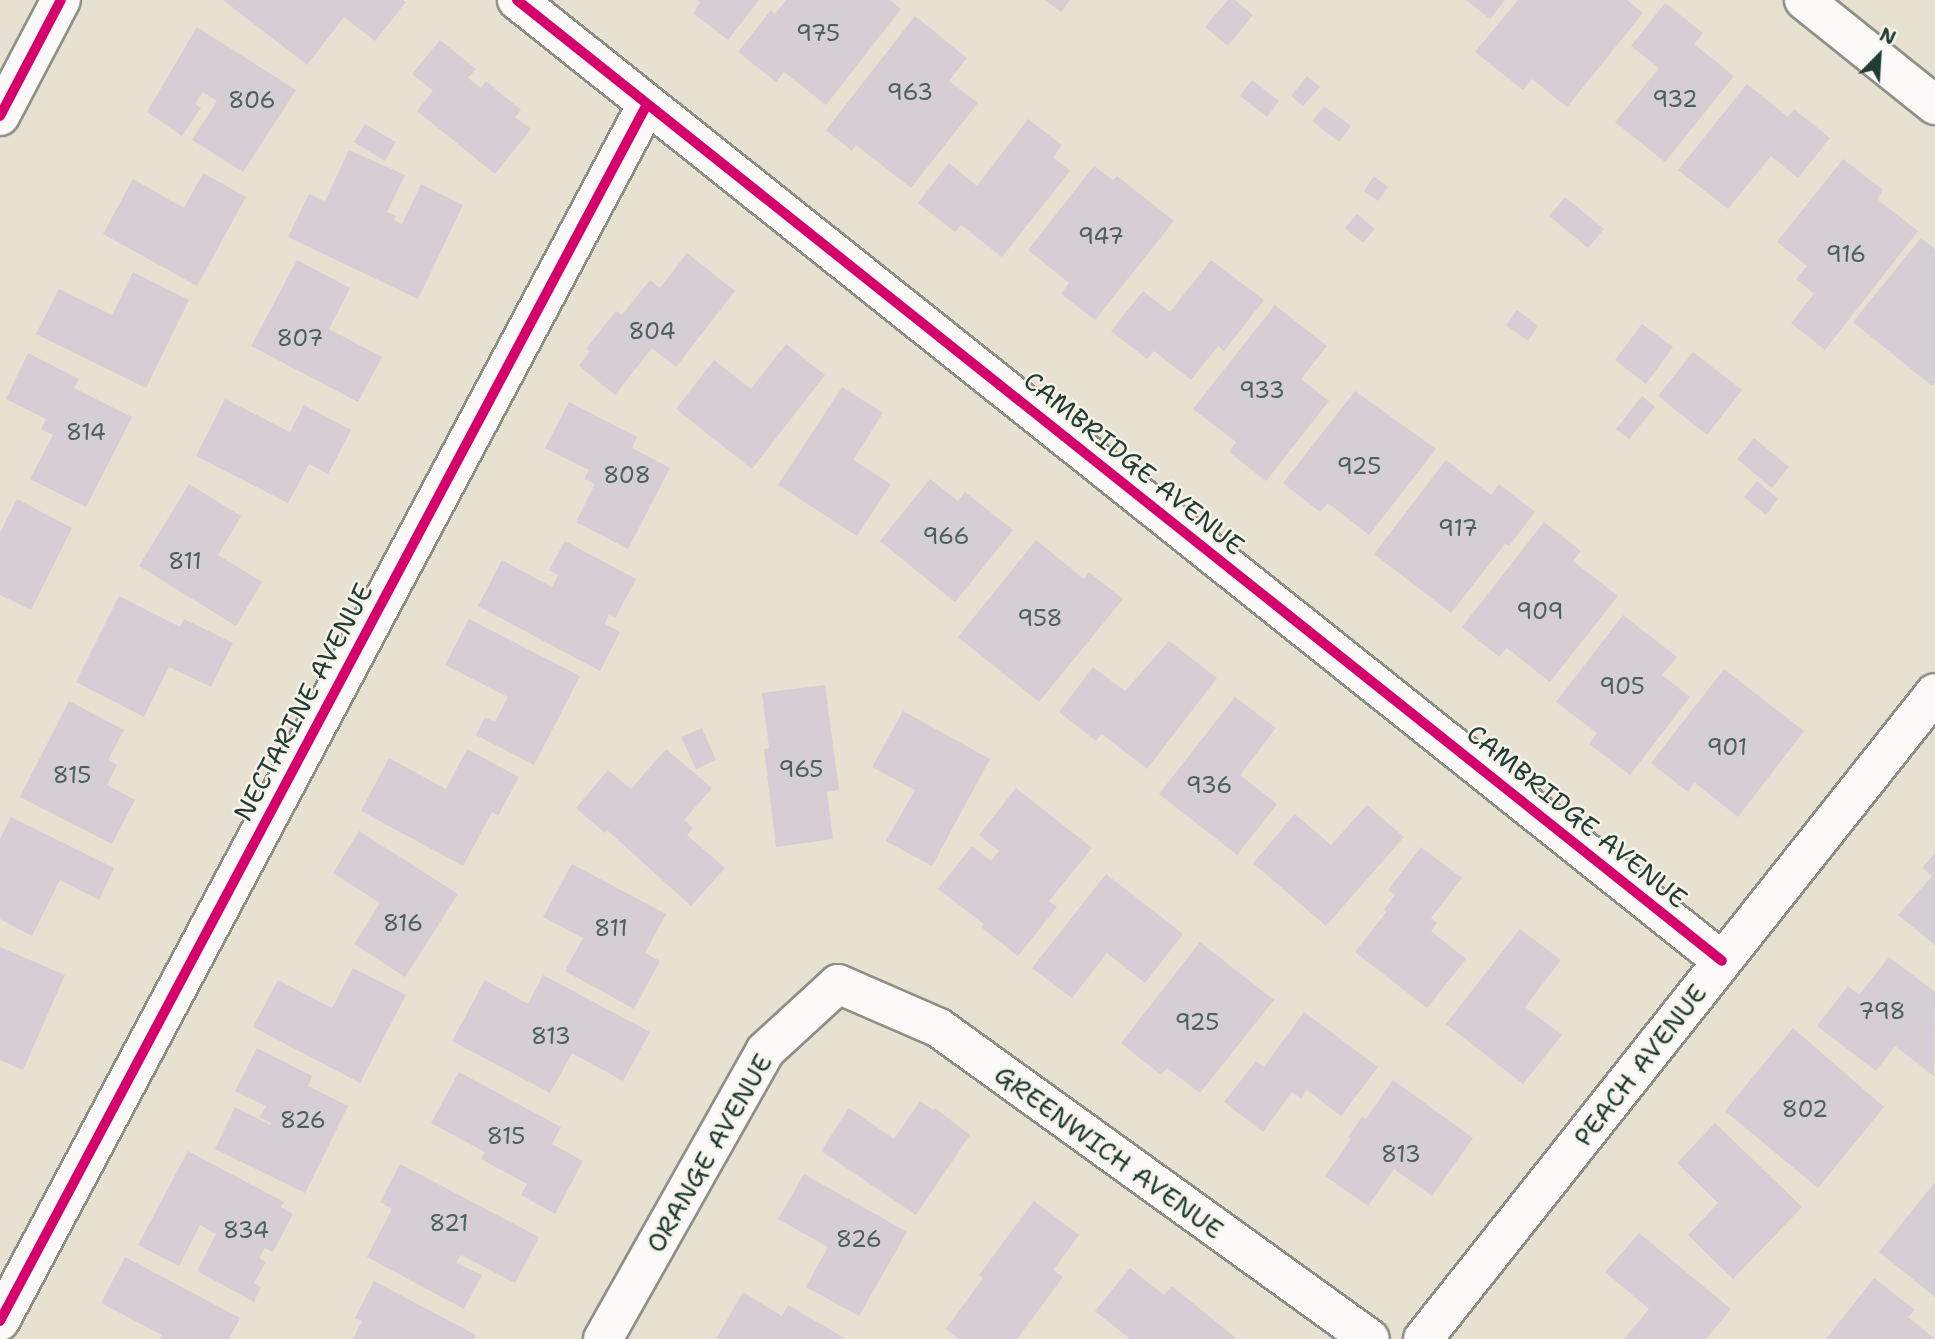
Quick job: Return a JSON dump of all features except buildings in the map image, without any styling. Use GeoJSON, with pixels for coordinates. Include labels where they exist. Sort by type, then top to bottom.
{"type":"FeatureCollection","features":[{"type":"Feature","properties":{"kind":"street"},"geometry":{"type":"LineString","coordinates":[[0,116],[61,0]]}},
{"type":"Feature","properties":{"kind":"street","name":"CAMBRIDGE AVENUE"},"geometry":{"type":"LineString","coordinates":[[517,0],[1722,961]]}},
{"type":"Feature","properties":{"kind":"street"},"geometry":{"type":"LineString","coordinates":[[1804,0],[1935,105]]}},
{"type":"Feature","properties":{"kind":"street","name":"NECTARINE AVENUE"},"geometry":{"type":"LineString","coordinates":[[0,1321],[647,104]]}},
{"type":"Feature","properties":{"kind":"street","name":"PEACH AVENUE"},"geometry":{"type":"LineString","coordinates":[[1423,1339],[1935,692]]}},
{"type":"Feature","properties":{"kind":"street","name":"ORANGE AVENUE"},"geometry":{"type":"LineString","coordinates":[[603,1339],[765,1051],[838,984]]}},
{"type":"Feature","properties":{"kind":"street","name":"GREENWICH AVENUE"},"geometry":{"type":"LineString","coordinates":[[838,984],[939,1028],[1370,1339]]}},
{"type":"Feature","properties":{"kind":"cycle path"},"geometry":{"type":"LineString","coordinates":[[0,116],[61,0]]}},
{"type":"Feature","properties":{"kind":"cycle path"},"geometry":{"type":"LineString","coordinates":[[517,0],[1722,961]]}},
{"type":"Feature","properties":{"kind":"cycle path"},"geometry":{"type":"LineString","coordinates":[[0,1321],[647,104]]}}]}
